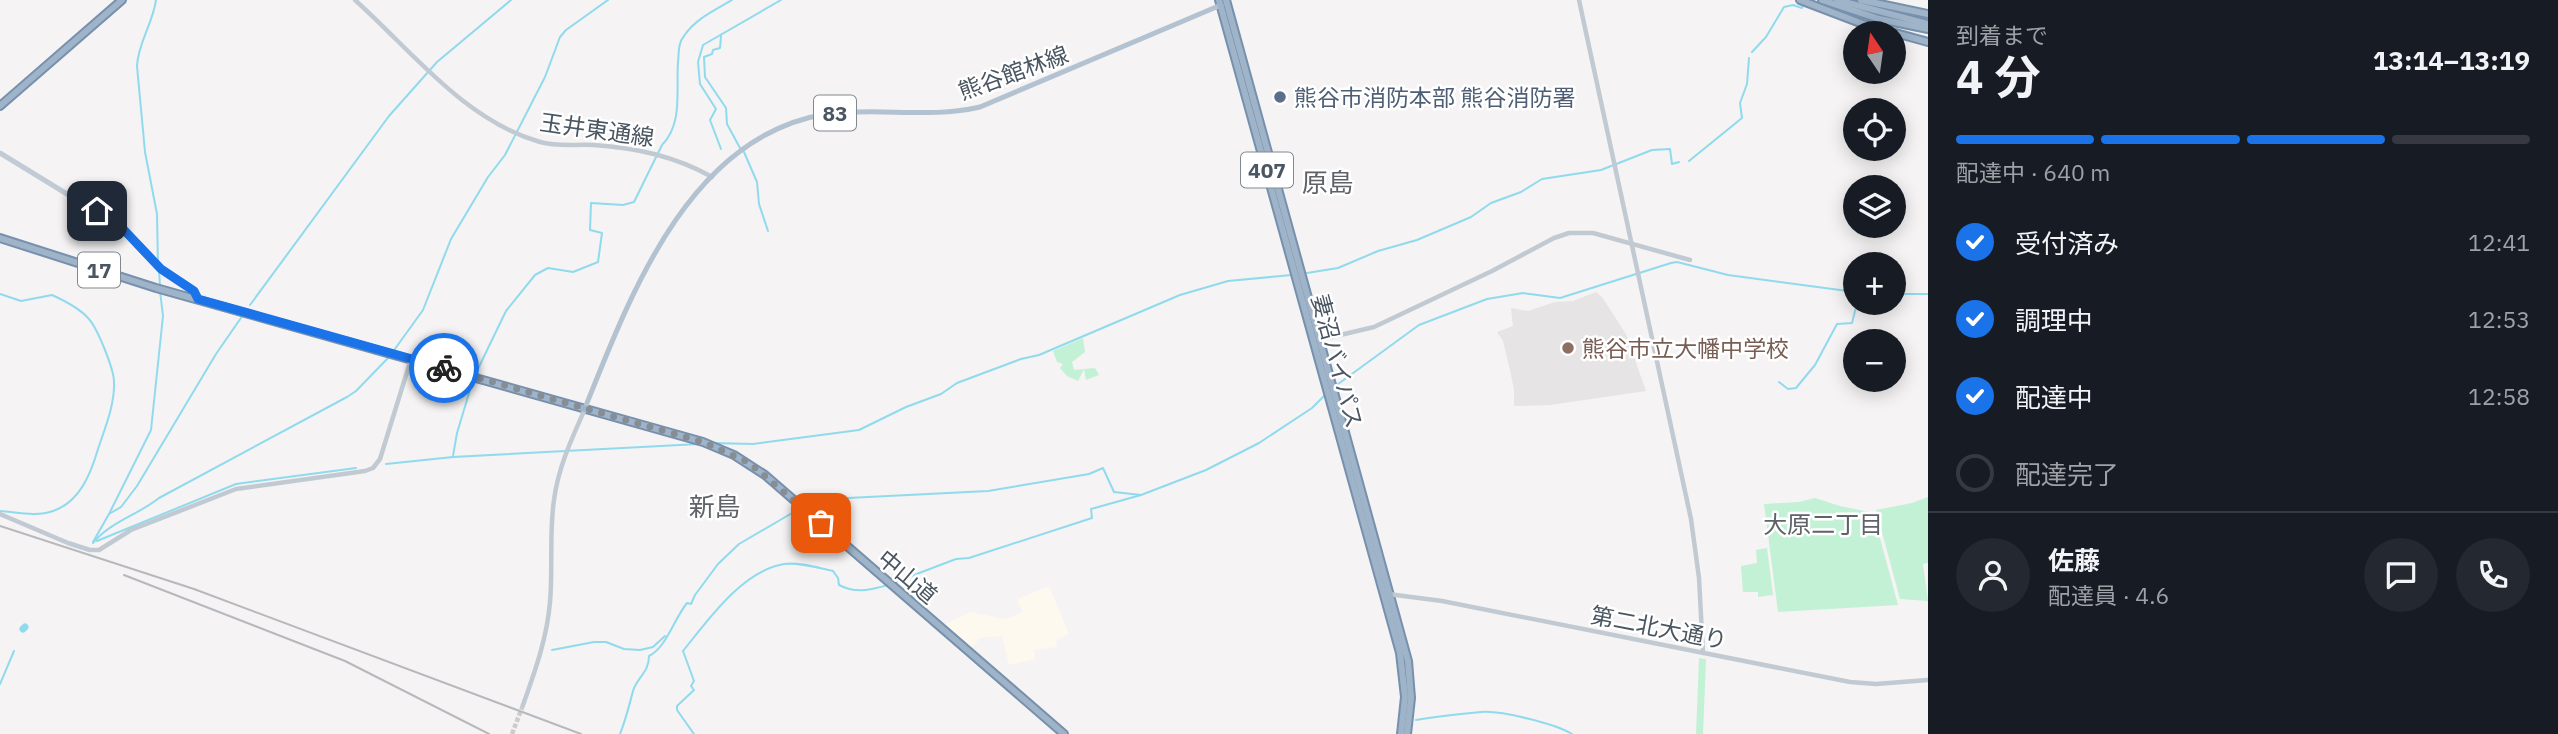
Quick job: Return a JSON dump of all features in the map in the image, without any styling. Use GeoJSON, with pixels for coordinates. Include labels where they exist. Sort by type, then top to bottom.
{"type":"FeatureCollection","features":[{"type":"Feature","properties":{"kind":"highway"},"geometry":{"type":"LineString","coordinates":[[0,106],[122,0]]}},
{"type":"Feature","properties":{"kind":"highway"},"geometry":{"type":"LineString","coordinates":[[1800,0],[1863,24],[1928,42]]}},
{"type":"Feature","properties":{"kind":"highway"},"geometry":{"type":"LineString","coordinates":[[1822,0],[1879,19],[1928,29]]}},
{"type":"Feature","properties":{"kind":"highway"},"geometry":{"type":"LineString","coordinates":[[1837,0],[1928,24]]}},
{"type":"Feature","properties":{"kind":"highway"},"geometry":{"type":"LineString","coordinates":[[1861,0],[1928,15]]}},
{"type":"Feature","properties":{"kind":"highway","name":"妻沼バイパス"},"geometry":{"type":"LineString","coordinates":[[1222,2],[1410,677],[1407,734]]}},
{"type":"Feature","properties":{"kind":"highway","name":"中山道"},"geometry":{"type":"LineString","coordinates":[[0,238],[156,288],[712,445],[748,462],[1064,734]]}},
{"type":"Feature","properties":{"kind":"highway","name":"妻沼バイパス"},"geometry":{"type":"LineString","coordinates":[[1387,594],[1404,678],[1405,711],[1401,734]]}},
{"type":"Feature","properties":{"kind":"main road","name":"熊谷館林線"},"geometry":{"type":"LineString","coordinates":[[585,408],[638,283],[666,235],[712,177],[728,161],[758,139],[804,119],[853,112],[937,114],[981,107],[1222,2]]}},
{"type":"Feature","properties":{"kind":"main road"},"geometry":{"type":"LineString","coordinates":[[0,153],[116,224],[134,239],[158,267],[194,291],[198,299]]}},
{"type":"Feature","properties":{"kind":"street","name":"玉井東通線"},"geometry":{"type":"LineString","coordinates":[[355,0],[453,93],[481,114],[515,131],[541,142],[557,145],[593,145],[657,154],[692,165],[712,177]]}},
{"type":"Feature","properties":{"kind":"street"},"geometry":{"type":"LineString","coordinates":[[1579,0],[1693,527],[1703,653]]}},
{"type":"Feature","properties":{"kind":"street"},"geometry":{"type":"LineString","coordinates":[[1317,340],[1374,327],[1483,276],[1562,234],[1593,233],[1689,260]]}},
{"type":"Feature","properties":{"kind":"street"},"geometry":{"type":"LineString","coordinates":[[0,514],[90,550],[99,550],[131,530],[236,489],[373,468],[380,459],[411,358]]}},
{"type":"Feature","properties":{"kind":"street"},"geometry":{"type":"LineString","coordinates":[[523,705],[536,669],[549,616],[552,517],[556,488],[585,408]]}},
{"type":"Feature","properties":{"kind":"street","name":"第二北大通り"},"geometry":{"type":"LineString","coordinates":[[1387,594],[1442,601],[1861,684],[1928,680]]}},
{"type":"Feature","properties":{"kind":"shaded area","name":"熊谷市立大幡中学校"},"geometry":{"type":"Polygon","coordinates":[[[1596,292],[1626,334],[1646,391],[1550,405],[1514,406],[1510,370],[1503,341],[1497,332],[1513,326],[1511,308],[1528,311],[1555,302],[1573,301],[1596,292]]]}},
{"type":"Feature","properties":{"kind":"shaded area"},"geometry":{"type":"Polygon","coordinates":[[[1049,586],[1069,634],[1056,640],[1057,647],[1034,650],[1035,659],[1009,665],[1002,636],[980,638],[972,647],[944,625],[970,612],[1006,619],[1023,612],[1017,599],[1049,586]]]}},
{"type":"Feature","properties":{"kind":"green space"},"geometry":{"type":"Polygon","coordinates":[[[1083,338],[1085,352],[1072,362],[1074,370],[1084,369],[1078,381],[1067,376],[1060,368],[1063,364],[1057,362],[1053,351],[1083,338]]]}},
{"type":"Feature","properties":{"kind":"green space"},"geometry":{"type":"Polygon","coordinates":[[[1095,368],[1099,375],[1086,380],[1084,369],[1095,368]]]}},
{"type":"Feature","properties":{"kind":"green space"},"geometry":{"type":"Polygon","coordinates":[[[1928,497],[1928,563],[1923,564],[1928,601],[1900,599],[1876,510],[1928,497]]]}},
{"type":"Feature","properties":{"kind":"green space"},"geometry":{"type":"Polygon","coordinates":[[[1815,498],[1869,512],[1874,516],[1898,605],[1778,612],[1764,504],[1799,502],[1815,498]]]}},
{"type":"Feature","properties":{"kind":"green space"},"geometry":{"type":"Polygon","coordinates":[[[1767,548],[1773,595],[1758,597],[1758,592],[1743,592],[1741,566],[1757,563],[1756,550],[1767,548]]]}},
{"type":"Feature","properties":{"kind":"green space"},"geometry":{"type":"Polygon","coordinates":[[[1699,658],[1706,659],[1703,734],[1696,734],[1699,658]]]}},
{"type":"Feature","properties":{"kind":"waterway"},"geometry":{"type":"LineString","coordinates":[[156,0],[137,66],[145,152],[157,214],[158,265]]}},
{"type":"Feature","properties":{"kind":"waterway"},"geometry":{"type":"LineString","coordinates":[[250,305],[389,116],[437,62],[511,0]]}},
{"type":"Feature","properties":{"kind":"waterway"},"geometry":{"type":"LineString","coordinates":[[392,353],[423,310],[451,239],[488,177],[505,155],[545,77],[560,37],[608,0]]}},
{"type":"Feature","properties":{"kind":"waterway"},"geometry":{"type":"LineString","coordinates":[[475,375],[506,311],[535,275],[548,268],[573,272],[598,262],[602,233],[590,230],[591,203],[623,205],[634,202],[662,145],[669,137],[676,117],[682,39],[700,20],[732,0]]}},
{"type":"Feature","properties":{"kind":"waterway"},"geometry":{"type":"LineString","coordinates":[[721,149],[710,120],[716,109],[700,84],[698,62],[703,45],[781,0]]}},
{"type":"Feature","properties":{"kind":"waterway"},"geometry":{"type":"LineString","coordinates":[[1752,52],[1766,37],[1784,7],[1793,5],[1802,8],[1803,5]]}},
{"type":"Feature","properties":{"kind":"waterway"},"geometry":{"type":"LineString","coordinates":[[721,36],[720,48],[704,57],[705,77],[726,108],[727,124],[740,148]]}},
{"type":"Feature","properties":{"kind":"waterway"},"geometry":{"type":"LineString","coordinates":[[1689,161],[1742,118],[1740,103],[1747,84],[1749,58]]}},
{"type":"Feature","properties":{"kind":"waterway"},"geometry":{"type":"LineString","coordinates":[[1307,273],[1338,268],[1378,251],[1417,240],[1471,217],[1491,203],[1521,192],[1542,179],[1601,170],[1652,150],[1670,149],[1672,164],[1679,162]]}},
{"type":"Feature","properties":{"kind":"waterway"},"geometry":{"type":"LineString","coordinates":[[744,152],[757,182],[759,204],[768,231]]}},
{"type":"Feature","properties":{"kind":"waterway"},"geometry":{"type":"LineString","coordinates":[[1334,387],[1419,325],[1487,299],[1523,293],[1560,298],[1671,263],[1677,262],[1728,275],[1843,290]]}},
{"type":"Feature","properties":{"kind":"waterway"},"geometry":{"type":"LineString","coordinates":[[159,270],[160,286]]}},
{"type":"Feature","properties":{"kind":"waterway"},"geometry":{"type":"LineString","coordinates":[[712,443],[753,444],[859,430],[906,407],[941,394],[957,383],[1039,355],[1180,295],[1228,281],[1292,275]]}},
{"type":"Feature","properties":{"kind":"waterway"},"geometry":{"type":"LineString","coordinates":[[109,514],[151,430],[163,316],[160,291]]}},
{"type":"Feature","properties":{"kind":"waterway"},"geometry":{"type":"LineString","coordinates":[[0,294],[21,301],[52,295],[81,311],[92,323],[100,339],[114,382],[113,399],[92,468],[77,494],[62,507],[47,513],[0,511]]}},
{"type":"Feature","properties":{"kind":"waterway"},"geometry":{"type":"LineString","coordinates":[[1906,294],[1928,294]]}},
{"type":"Feature","properties":{"kind":"waterway"},"geometry":{"type":"LineString","coordinates":[[93,542],[109,514],[121,507],[137,486],[216,354],[243,315]]}},
{"type":"Feature","properties":{"kind":"waterway"},"geometry":{"type":"LineString","coordinates":[[1779,382],[1788,389],[1796,388],[1815,365],[1837,324],[1852,323],[1854,315]]}},
{"type":"Feature","properties":{"kind":"waterway"},"geometry":{"type":"LineString","coordinates":[[93,543],[116,524],[159,498],[347,397],[389,357]]}},
{"type":"Feature","properties":{"kind":"waterway"},"geometry":{"type":"LineString","coordinates":[[453,456],[473,380]]}},
{"type":"Feature","properties":{"kind":"waterway"},"geometry":{"type":"LineString","coordinates":[[804,507],[848,498],[988,491],[1089,474],[1103,468],[1114,492],[1141,495],[1206,470],[1259,443],[1312,408],[1325,395]]}},
{"type":"Feature","properties":{"kind":"waterway"},"geometry":{"type":"LineString","coordinates":[[386,464],[453,457],[699,444]]}},
{"type":"Feature","properties":{"kind":"waterway"},"geometry":{"type":"LineString","coordinates":[[97,541],[236,484],[356,468]]}},
{"type":"Feature","properties":{"kind":"waterway"},"geometry":{"type":"LineString","coordinates":[[893,583],[956,559],[969,558],[1092,518],[1091,509],[1141,495]]}},
{"type":"Feature","properties":{"kind":"waterway"},"geometry":{"type":"LineString","coordinates":[[620,734],[633,691],[647,667],[649,656],[660,647],[682,610],[687,603],[691,604],[718,564],[739,544],[799,509]]}},
{"type":"Feature","properties":{"kind":"waterway"},"geometry":{"type":"LineString","coordinates":[[694,734],[677,710],[677,706],[694,690],[691,686],[694,681],[683,651],[740,586],[769,568],[784,564],[833,571],[839,585],[851,590],[869,590],[888,585]]}},
{"type":"Feature","properties":{"kind":"waterway"},"geometry":{"type":"LineString","coordinates":[[552,650],[594,642],[640,650],[653,647],[665,636]]}},
{"type":"Feature","properties":{"kind":"waterway"},"geometry":{"type":"LineString","coordinates":[[0,684],[14,651]]}},
{"type":"Feature","properties":{"kind":"waterway"},"geometry":{"type":"LineString","coordinates":[[1416,720],[1490,712],[1541,722],[1572,734]]}},
{"type":"Feature","properties":{"kind":"tunnel"},"geometry":{"type":"LineString","coordinates":[[512,734],[523,705]]}},
{"type":"Feature","properties":{"kind":"railway"},"geometry":{"type":"LineString","coordinates":[[0,526],[194,589],[581,734]]}},
{"type":"Feature","properties":{"kind":"railway"},"geometry":{"type":"LineString","coordinates":[[124,575],[345,661],[489,734]]}},
{"type":"Feature","properties":{"kind":"way so far"},"geometry":{"type":"LineString","coordinates":[[444,368],[703,442],[748,462],[821,523]]}},
{"type":"Feature","properties":{"kind":"place","name":"熊谷市消防本部 熊谷消防署"},"geometry":{"type":"Point","coordinates":[1280,97]}},
{"type":"Feature","properties":{"kind":"place","name":"熊谷市立大幡中学校"},"geometry":{"type":"Point","coordinates":[1568,348]}},
{"type":"Feature","properties":{"kind":"district","name":"原島"},"geometry":{"type":"Point","coordinates":[1328,182]}},
{"type":"Feature","properties":{"kind":"district","name":"新島"},"geometry":{"type":"Point","coordinates":[715,506]}},
{"type":"Feature","properties":{"kind":"district","name":"大原二丁目"},"geometry":{"type":"Point","coordinates":[1823,524]}},
{"type":"Feature","properties":{"kind":"route"},"geometry":{"type":"LineString","coordinates":[[97,211],[134,239],[161,269],[194,291],[198,299],[444,368]]}}]}
